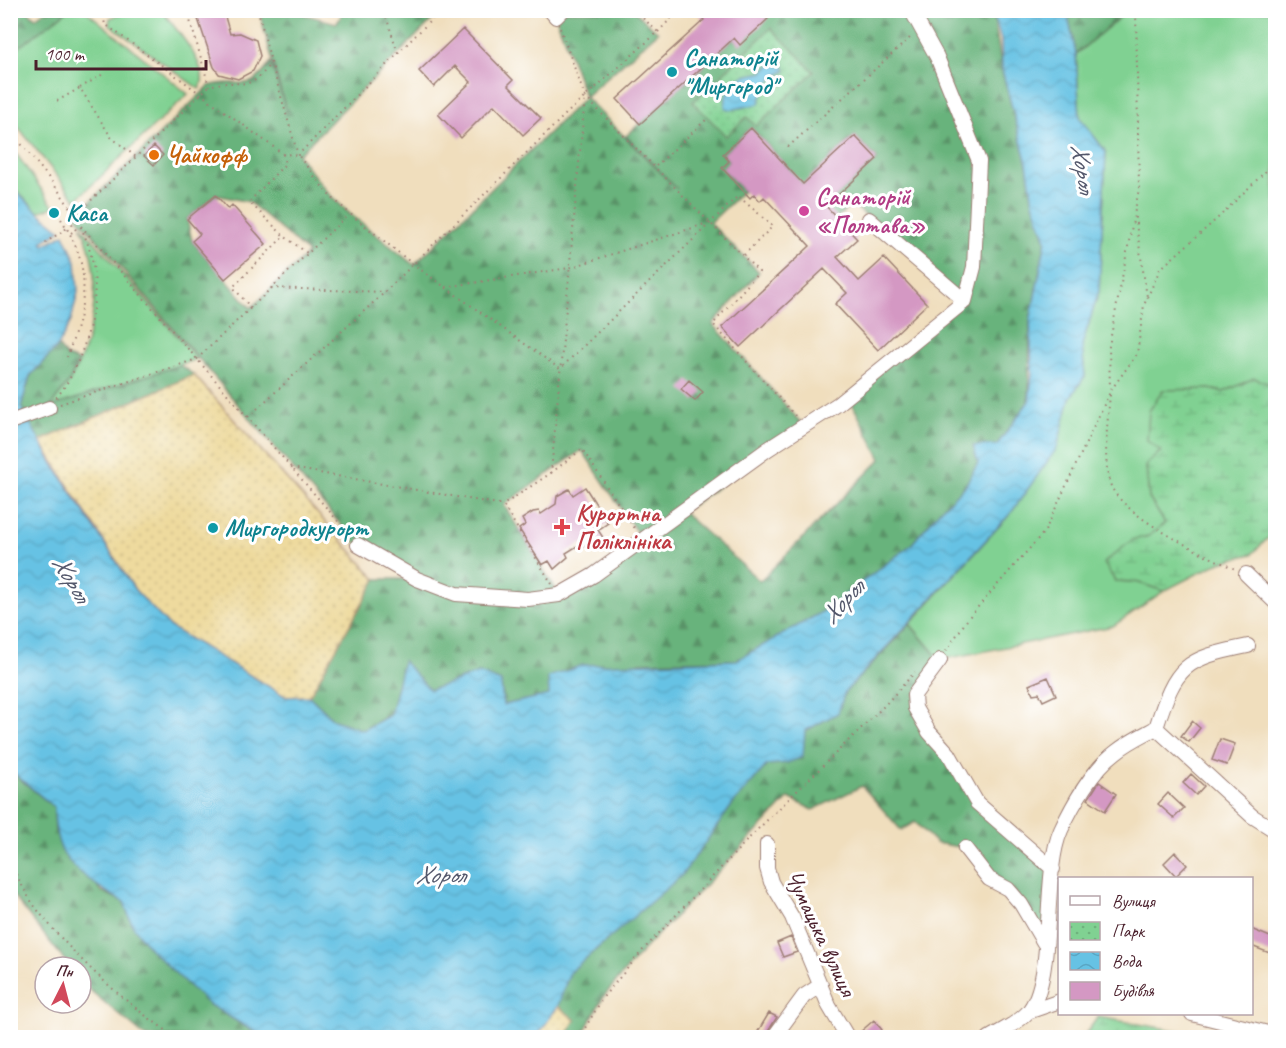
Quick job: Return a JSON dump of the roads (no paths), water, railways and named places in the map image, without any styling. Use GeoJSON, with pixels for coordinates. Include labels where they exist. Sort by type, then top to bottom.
{"type":"FeatureCollection","features":[{"type":"Feature","properties":{"kind":"street"},"geometry":{"type":"LineString","coordinates":[[358,545],[417,579],[456,594],[528,599],[559,595],[594,575],[838,404],[965,301],[974,267],[979,161],[937,57],[911,10]]}},
{"type":"Feature","properties":{"kind":"street"},"geometry":{"type":"LineString","coordinates":[[868,219],[965,301]]}},
{"type":"Feature","properties":{"kind":"street"},"geometry":{"type":"LineString","coordinates":[[10,422],[49,408]]}},
{"type":"Feature","properties":{"kind":"street"},"geometry":{"type":"LineString","coordinates":[[1246,574],[1275,603]]}},
{"type":"Feature","properties":{"kind":"street"},"geometry":{"type":"LineString","coordinates":[[1028,1012],[1043,973],[1053,869],[1060,831],[1086,787],[1116,752],[1155,728],[1167,693],[1183,668],[1209,654],[1248,646]]}},
{"type":"Feature","properties":{"kind":"street"},"geometry":{"type":"LineString","coordinates":[[940,660],[914,695],[915,708],[929,732],[949,754],[977,803],[1053,869]]}},
{"type":"Feature","properties":{"kind":"street"},"geometry":{"type":"LineString","coordinates":[[1155,728],[1252,816],[1275,831]]}},
{"type":"Feature","properties":{"kind":"street","name":"Чумацька вулиця"},"geometry":{"type":"LineString","coordinates":[[767,844],[767,868],[771,882],[792,917],[829,1006],[848,1038]]}},
{"type":"Feature","properties":{"kind":"street"},"geometry":{"type":"LineString","coordinates":[[965,848],[988,879],[1008,889],[1021,904],[1045,945]]}},
{"type":"Feature","properties":{"kind":"street"},"geometry":{"type":"LineString","coordinates":[[773,1038],[804,996],[822,985]]}},
{"type":"Feature","properties":{"kind":"street"},"geometry":{"type":"LineString","coordinates":[[989,1038],[1028,1012],[1058,1001]]}},
{"type":"Feature","properties":{"kind":"street"},"geometry":{"type":"LineString","coordinates":[[1196,1015],[1275,1035]]}},
{"type":"Feature","properties":{"kind":"water","name":"Хорол"},"geometry":{"type":"Polygon","coordinates":[[[993,11],[1067,11],[1076,54],[1080,118],[1106,152],[1099,291],[1082,345],[1085,376],[1070,398],[1057,448],[1011,513],[845,692],[838,713],[805,731],[803,757],[787,763],[767,765],[733,804],[682,875],[570,972],[558,1006],[536,1038],[263,1037],[208,1004],[150,949],[132,925],[124,902],[80,872],[65,856],[57,839],[54,807],[11,771],[10,185],[61,230],[42,242],[44,245],[64,234],[76,261],[78,292],[71,321],[58,346],[30,376],[21,407],[53,464],[135,590],[170,627],[286,697],[309,696],[334,720],[363,730],[390,715],[403,661],[430,690],[479,673],[501,682],[503,705],[549,695],[548,677],[583,665],[737,660],[822,612],[911,545],[940,510],[965,486],[978,463],[973,446],[997,445],[1029,401],[1032,373],[1030,321],[1046,240],[1033,203],[1027,164],[1002,70],[1001,40],[993,11]]]}},
{"type":"Feature","properties":{"kind":"water"},"geometry":{"type":"Polygon","coordinates":[[[776,58],[782,61],[786,71],[768,83],[759,104],[730,110],[725,108],[726,95],[734,81],[744,76],[763,72],[776,58]]]}},
{"type":"Feature","properties":{"kind":"place","name":"Санаторій \"Миргород\""},"geometry":{"type":"Point","coordinates":[672,72]}},
{"type":"Feature","properties":{"kind":"place","name":"Чайкофф"},"geometry":{"type":"Point","coordinates":[154,155]}},
{"type":"Feature","properties":{"kind":"place","name":"Санаторій «Полтава»"},"geometry":{"type":"Point","coordinates":[804,211]}},
{"type":"Feature","properties":{"kind":"place","name":"Каса"},"geometry":{"type":"Point","coordinates":[54,213]}},
{"type":"Feature","properties":{"kind":"place","name":"Курортна Поліклініка"},"geometry":{"type":"Point","coordinates":[562,527]}},
{"type":"Feature","properties":{"kind":"place","name":"Миргородкурорт"},"geometry":{"type":"Point","coordinates":[213,528]}}]}
